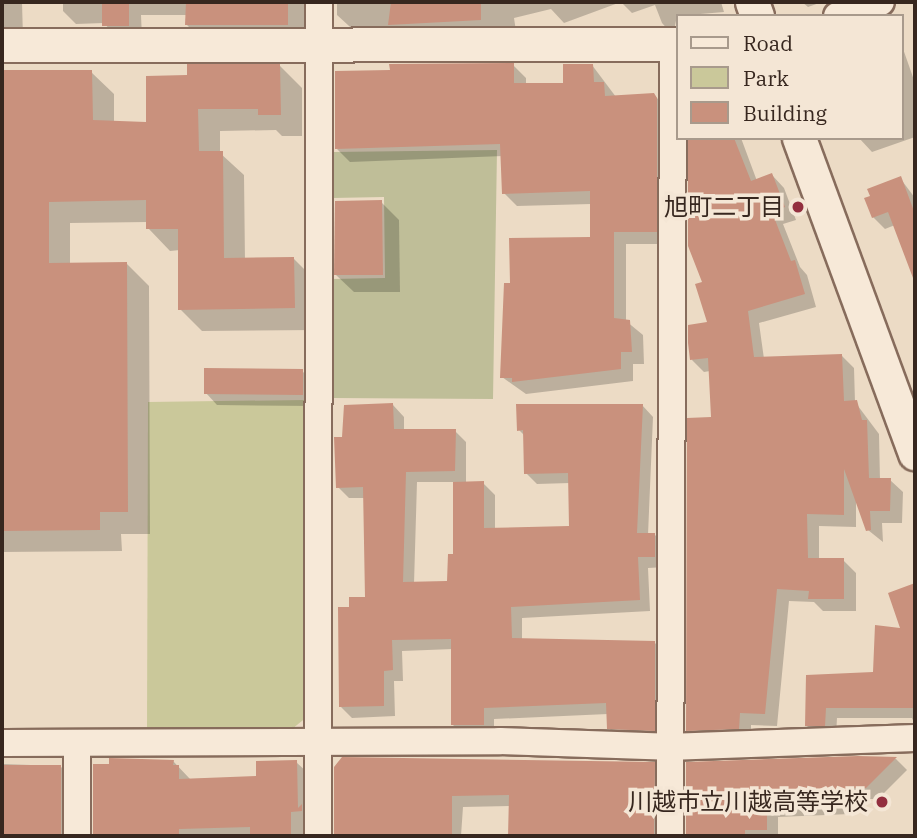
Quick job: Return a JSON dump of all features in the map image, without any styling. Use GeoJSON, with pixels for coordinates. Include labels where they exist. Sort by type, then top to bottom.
{"type":"FeatureCollection","features":[{"type":"Feature","properties":{"kind":"street"},"geometry":{"type":"LineString","coordinates":[[318,836],[319,2]]}},
{"type":"Feature","properties":{"kind":"street"},"geometry":{"type":"LineString","coordinates":[[843,14],[881,2]]}},
{"type":"Feature","properties":{"kind":"street"},"geometry":{"type":"LineString","coordinates":[[2,46],[675,44],[668,747],[670,836]]}},
{"type":"Feature","properties":{"kind":"street"},"geometry":{"type":"LineString","coordinates":[[800,140],[915,453]]}},
{"type":"Feature","properties":{"kind":"street"},"geometry":{"type":"LineString","coordinates":[[2,743],[500,741],[668,747],[915,738]]}},
{"type":"Feature","properties":{"kind":"street"},"geometry":{"type":"LineString","coordinates":[[77,744],[77,836]]}},
{"type":"Feature","properties":{"kind":"green space"},"geometry":{"type":"Polygon","coordinates":[[[497,150],[493,399],[332,398],[331,279],[385,278],[384,197],[332,198],[332,152],[497,150]]]}},
{"type":"Feature","properties":{"kind":"green space"},"geometry":{"type":"Polygon","coordinates":[[[305,400],[308,716],[292,729],[147,734],[148,402],[305,400]]]}},
{"type":"Feature","properties":{"kind":"building"},"geometry":{"type":"Polygon","coordinates":[[[102,2],[129,2],[129,26],[102,26],[102,2]]]}},
{"type":"Feature","properties":{"kind":"building"},"geometry":{"type":"Polygon","coordinates":[[[186,2],[288,2],[288,25],[185,25],[186,2]]]}},
{"type":"Feature","properties":{"kind":"building"},"geometry":{"type":"Polygon","coordinates":[[[391,2],[481,2],[481,20],[388,25],[391,2]]]}},
{"type":"Feature","properties":{"kind":"building"},"geometry":{"type":"Polygon","coordinates":[[[514,63],[514,83],[563,83],[563,64],[593,64],[594,82],[604,82],[605,96],[654,93],[657,98],[657,232],[614,232],[614,318],[630,320],[632,352],[621,352],[621,369],[512,382],[512,378],[500,378],[504,283],[510,283],[509,238],[590,237],[590,191],[502,194],[500,144],[335,149],[335,71],[390,70],[389,64],[514,63]]]}},
{"type":"Feature","properties":{"kind":"building"},"geometry":{"type":"Polygon","coordinates":[[[187,64],[280,64],[281,115],[258,115],[258,109],[198,109],[199,151],[223,151],[224,258],[294,257],[295,308],[178,310],[178,229],[146,229],[146,200],[49,202],[49,263],[127,262],[128,512],[100,512],[100,530],[2,531],[2,70],[92,70],[93,120],[146,122],[146,76],[187,75],[187,64]]]}},
{"type":"Feature","properties":{"kind":"building"},"geometry":{"type":"Polygon","coordinates":[[[688,140],[735,140],[751,181],[772,173],[785,207],[772,212],[791,261],[795,260],[805,294],[748,311],[754,357],[842,354],[844,401],[857,400],[862,420],[867,420],[869,478],[891,478],[890,511],[870,511],[871,530],[866,531],[844,469],[844,515],[807,514],[808,558],[844,558],[844,599],[808,599],[809,591],[777,589],[765,714],[740,713],[739,729],[686,731],[687,418],[711,417],[708,358],[690,360],[688,325],[707,322],[695,284],[702,282],[688,246],[688,140]]]}},
{"type":"Feature","properties":{"kind":"building"},"geometry":{"type":"Polygon","coordinates":[[[901,176],[915,214],[913,278],[888,212],[872,218],[864,198],[870,196],[867,189],[901,176]]]}},
{"type":"Feature","properties":{"kind":"building"},"geometry":{"type":"Polygon","coordinates":[[[382,200],[383,275],[334,275],[335,201],[382,200]]]}},
{"type":"Feature","properties":{"kind":"building"},"geometry":{"type":"Polygon","coordinates":[[[204,368],[303,369],[303,395],[204,394],[204,368]]]}},
{"type":"Feature","properties":{"kind":"building"},"geometry":{"type":"Polygon","coordinates":[[[393,403],[394,429],[456,429],[455,471],[406,472],[403,582],[447,581],[448,554],[453,554],[453,482],[484,481],[484,528],[569,526],[568,473],[524,474],[523,430],[517,431],[516,404],[643,404],[637,533],[655,533],[655,557],[638,557],[640,600],[511,607],[512,638],[655,641],[655,731],[607,729],[606,703],[484,708],[484,725],[451,725],[451,639],[392,640],[393,670],[384,671],[384,706],[339,707],[338,607],[349,607],[349,597],[365,597],[363,487],[336,488],[334,437],[342,437],[344,405],[393,403]]]}},
{"type":"Feature","properties":{"kind":"building"},"geometry":{"type":"Polygon","coordinates":[[[915,583],[915,708],[826,708],[825,726],[805,726],[806,675],[873,672],[875,625],[900,628],[888,593],[915,583]]]}},
{"type":"Feature","properties":{"kind":"building"},"geometry":{"type":"Polygon","coordinates":[[[342,757],[655,762],[654,834],[508,836],[509,795],[452,796],[452,836],[334,836],[334,767],[342,757]]]}},
{"type":"Feature","properties":{"kind":"building"},"geometry":{"type":"Polygon","coordinates":[[[897,757],[866,788],[846,788],[846,798],[839,798],[839,803],[767,806],[767,830],[745,830],[745,836],[686,836],[686,762],[897,757]]]}},
{"type":"Feature","properties":{"kind":"building"},"geometry":{"type":"Polygon","coordinates":[[[109,758],[174,760],[173,765],[179,765],[179,779],[256,776],[256,761],[297,760],[298,808],[302,804],[302,811],[291,812],[291,836],[250,836],[250,827],[179,829],[179,836],[93,836],[93,764],[109,764],[109,758]]]}},
{"type":"Feature","properties":{"kind":"building"},"geometry":{"type":"Polygon","coordinates":[[[2,765],[61,765],[61,836],[2,836],[2,765]]]}},
{"type":"Feature","properties":{"kind":"place","name":"旭町二丁目"},"geometry":{"type":"Point","coordinates":[798,207]}},
{"type":"Feature","properties":{"kind":"place","name":"川越市立川越高等学校"},"geometry":{"type":"Point","coordinates":[882,802]}}]}
